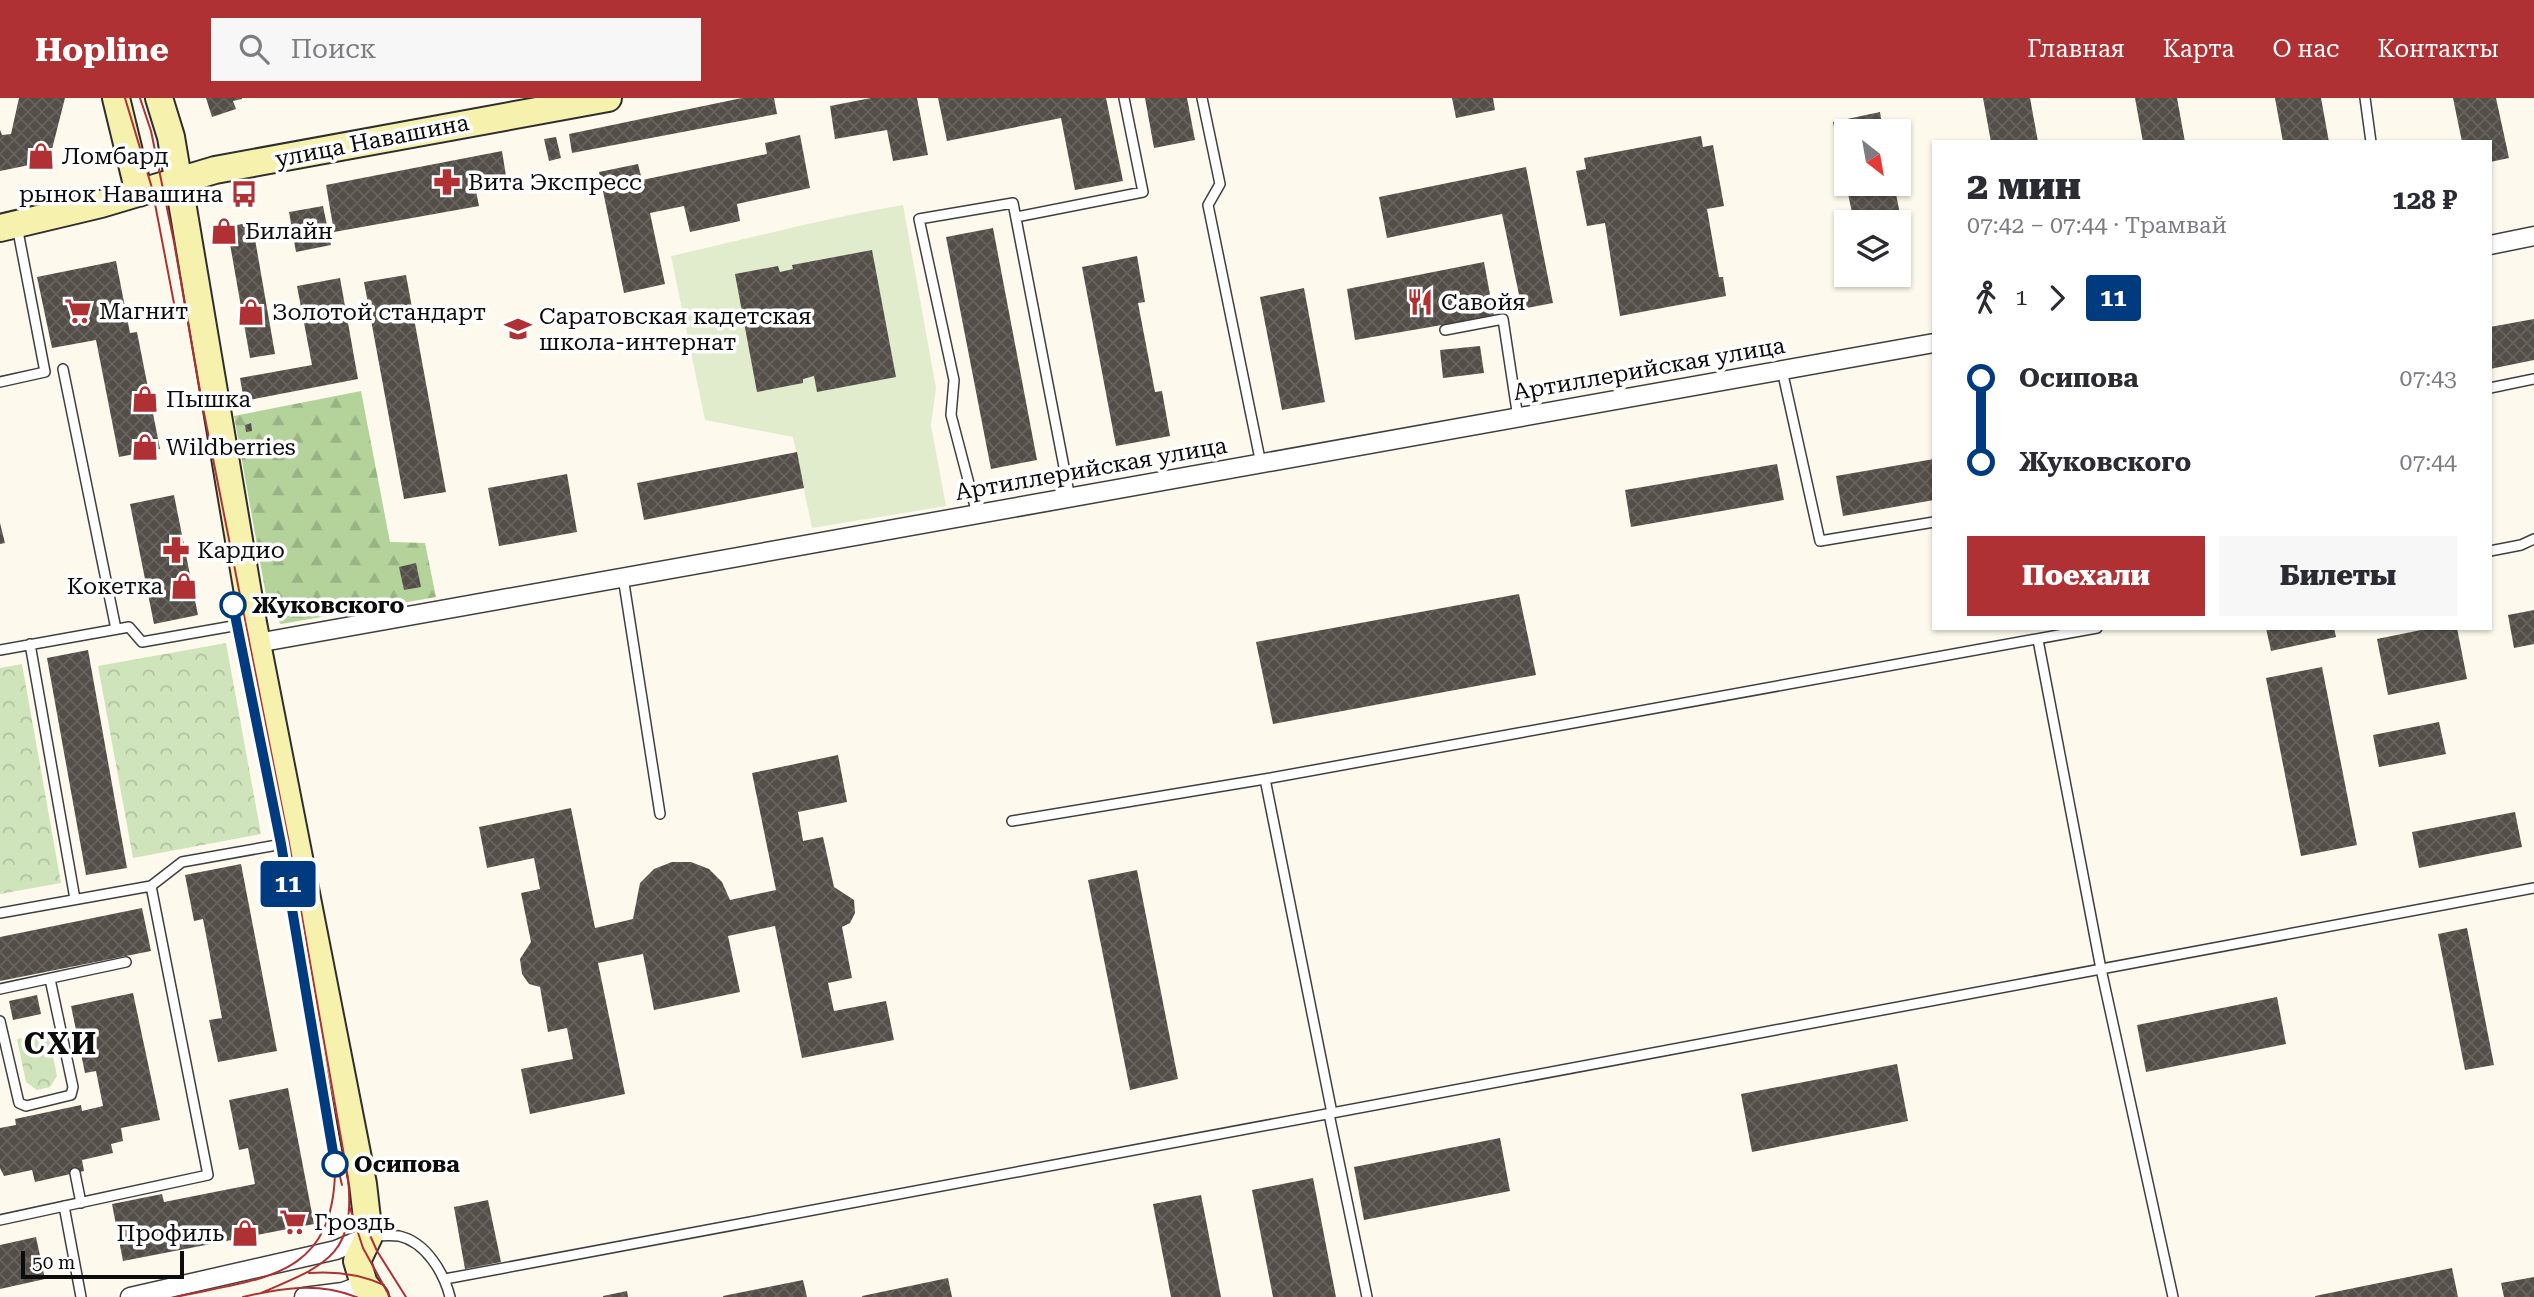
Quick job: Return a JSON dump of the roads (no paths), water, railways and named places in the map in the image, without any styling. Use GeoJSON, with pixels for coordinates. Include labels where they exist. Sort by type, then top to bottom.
{"type":"FeatureCollection","features":[{"type":"Feature","properties":{"kind":"main road"},"geometry":{"type":"LineString","coordinates":[[116,98],[139,193]]}},
{"type":"Feature","properties":{"kind":"main road"},"geometry":{"type":"LineString","coordinates":[[159,98],[172,137],[255,633],[363,1184],[369,1236],[358,1273]]}},
{"type":"Feature","properties":{"kind":"main road","name":"улица Навашина"},"geometry":{"type":"LineString","coordinates":[[8,226],[139,193],[215,170],[608,98]]}},
{"type":"Feature","properties":{"kind":"street"},"geometry":{"type":"LineString","coordinates":[[2492,245],[2534,236]]}},
{"type":"Feature","properties":{"kind":"street","name":"Артиллерийская улица"},"geometry":{"type":"LineString","coordinates":[[255,633],[624,577],[1932,343]]}},
{"type":"Feature","properties":{"kind":"street"},"geometry":{"type":"LineString","coordinates":[[130,1297],[358,1273]]}},
{"type":"Feature","properties":{"kind":"street"},"geometry":{"type":"LineString","coordinates":[[304,1297],[343,1292],[358,1273]]}},
{"type":"Feature","properties":{"kind":"lane"},"geometry":{"type":"LineString","coordinates":[[1016,217],[1143,192],[1124,98]]}},
{"type":"Feature","properties":{"kind":"lane"},"geometry":{"type":"LineString","coordinates":[[1202,98],[1220,184],[1208,205],[1261,464]]}},
{"type":"Feature","properties":{"kind":"lane"},"geometry":{"type":"LineString","coordinates":[[2365,98],[2371,140]]}},
{"type":"Feature","properties":{"kind":"lane"},"geometry":{"type":"LineString","coordinates":[[977,514],[951,415],[954,380],[919,219],[1013,203],[1070,498]]}},
{"type":"Feature","properties":{"kind":"lane"},"geometry":{"type":"LineString","coordinates":[[0,382],[45,372],[8,226]]}},
{"type":"Feature","properties":{"kind":"lane"},"geometry":{"type":"LineString","coordinates":[[1445,330],[1503,320],[1518,418]]}},
{"type":"Feature","properties":{"kind":"lane"},"geometry":{"type":"LineString","coordinates":[[62,369],[116,629]]}},
{"type":"Feature","properties":{"kind":"lane"},"geometry":{"type":"LineString","coordinates":[[1783,370],[1820,541],[1932,522]]}},
{"type":"Feature","properties":{"kind":"lane"},"geometry":{"type":"LineString","coordinates":[[2492,388],[2534,379]]}},
{"type":"Feature","properties":{"kind":"lane"},"geometry":{"type":"LineString","coordinates":[[2492,551],[2521,545],[2534,539]]}},
{"type":"Feature","properties":{"kind":"lane"},"geometry":{"type":"LineString","coordinates":[[624,577],[660,814]]}},
{"type":"Feature","properties":{"kind":"lane"},"geometry":{"type":"LineString","coordinates":[[0,650],[129,627],[142,642],[255,633]]}},
{"type":"Feature","properties":{"kind":"lane"},"geometry":{"type":"LineString","coordinates":[[1012,821],[1265,779],[2087,630]]}},
{"type":"Feature","properties":{"kind":"lane"},"geometry":{"type":"LineString","coordinates":[[2039,640],[2102,969],[2173,1297]]}},
{"type":"Feature","properties":{"kind":"lane"},"geometry":{"type":"LineString","coordinates":[[30,644],[75,900]]}},
{"type":"Feature","properties":{"kind":"lane"},"geometry":{"type":"LineString","coordinates":[[1265,779],[1367,1297]]}},
{"type":"Feature","properties":{"kind":"lane"},"geometry":{"type":"LineString","coordinates":[[0,913],[152,886],[182,862],[297,842]]}},
{"type":"Feature","properties":{"kind":"lane"},"geometry":{"type":"LineString","coordinates":[[0,1220],[208,1175],[152,886]]}},
{"type":"Feature","properties":{"kind":"lane"},"geometry":{"type":"LineString","coordinates":[[445,1279],[2534,888]]}},
{"type":"Feature","properties":{"kind":"lane"},"geometry":{"type":"LineString","coordinates":[[0,989],[126,962]]}},
{"type":"Feature","properties":{"kind":"lane"},"geometry":{"type":"LineString","coordinates":[[0,1021],[19,1103],[26,1106],[59,1099],[74,1092],[50,979]]}},
{"type":"Feature","properties":{"kind":"lane"},"geometry":{"type":"LineString","coordinates":[[59,1099],[61,1110]]}},
{"type":"Feature","properties":{"kind":"lane"},"geometry":{"type":"LineString","coordinates":[[75,1173],[81,1203]]}},
{"type":"Feature","properties":{"kind":"lane"},"geometry":{"type":"LineString","coordinates":[[64,1206],[81,1297]]}},
{"type":"Feature","properties":{"kind":"lane"},"geometry":{"type":"LineString","coordinates":[[369,1236],[401,1237],[426,1252],[445,1279],[450,1297]]}},
{"type":"Feature","properties":{"kind":"tram line"},"geometry":{"type":"LineString","coordinates":[[125,98],[152,188],[177,319]]}},
{"type":"Feature","properties":{"kind":"tram line"},"geometry":{"type":"LineString","coordinates":[[140,98],[151,131],[174,242],[203,408],[289,843],[348,1178],[347,1225],[341,1242],[332,1255],[303,1274],[261,1293]]}},
{"type":"Feature","properties":{"kind":"tram line","name":"11"},"geometry":{"type":"LineString","coordinates":[[233,605],[281,844],[335,1164]]}},
{"type":"Feature","properties":{"kind":"tram line"},"geometry":{"type":"LineString","coordinates":[[329,1131],[342,1185]]}},
{"type":"Feature","properties":{"kind":"tram line"},"geometry":{"type":"LineString","coordinates":[[176,1297],[262,1278],[286,1268],[306,1254],[321,1235],[331,1208],[335,1173]]}},
{"type":"Feature","properties":{"kind":"tram line"},"geometry":{"type":"LineString","coordinates":[[350,1208],[363,1248],[390,1297]]}},
{"type":"Feature","properties":{"kind":"tram line"},"geometry":{"type":"LineString","coordinates":[[365,1224],[377,1251],[406,1297]]}},
{"type":"Feature","properties":{"kind":"tram line"},"geometry":{"type":"LineString","coordinates":[[309,1273],[347,1274],[384,1285]]}},
{"type":"Feature","properties":{"kind":"tram line"},"geometry":{"type":"LineString","coordinates":[[243,1297],[300,1288],[328,1289],[356,1297]]}},
{"type":"Feature","properties":{"kind":"place","name":"Ломбард"},"geometry":{"type":"Point","coordinates":[41,156]}},
{"type":"Feature","properties":{"kind":"place","name":"Вита Экспресс"},"geometry":{"type":"Point","coordinates":[447,182]}},
{"type":"Feature","properties":{"kind":"place","name":"рынок Навашина"},"geometry":{"type":"Point","coordinates":[244,194]}},
{"type":"Feature","properties":{"kind":"place","name":"Билайн"},"geometry":{"type":"Point","coordinates":[224,231]}},
{"type":"Feature","properties":{"kind":"place","name":"Савойя"},"geometry":{"type":"Point","coordinates":[1420,302]}},
{"type":"Feature","properties":{"kind":"place","name":"Магнит"},"geometry":{"type":"Point","coordinates":[78,311]}},
{"type":"Feature","properties":{"kind":"place","name":"Золотой стандарт"},"geometry":{"type":"Point","coordinates":[251,312]}},
{"type":"Feature","properties":{"kind":"place","name":"Саратовская кадетская школа-интернат"},"geometry":{"type":"Point","coordinates":[518,329]}},
{"type":"Feature","properties":{"kind":"place","name":"Пышка"},"geometry":{"type":"Point","coordinates":[145,399]}},
{"type":"Feature","properties":{"kind":"place","name":"Wildberries"},"geometry":{"type":"Point","coordinates":[145,447]}},
{"type":"Feature","properties":{"kind":"place","name":"Кардио"},"geometry":{"type":"Point","coordinates":[176,550]}},
{"type":"Feature","properties":{"kind":"place","name":"Кокетка"},"geometry":{"type":"Point","coordinates":[184,586]}},
{"type":"Feature","properties":{"kind":"place","name":"Жуковского"},"geometry":{"type":"Point","coordinates":[233,605]}},
{"type":"Feature","properties":{"kind":"place","name":"Осипова"},"geometry":{"type":"Point","coordinates":[335,1164]}},
{"type":"Feature","properties":{"kind":"place","name":"Гроздь"},"geometry":{"type":"Point","coordinates":[293,1222]}},
{"type":"Feature","properties":{"kind":"place","name":"Профиль"},"geometry":{"type":"Point","coordinates":[245,1233]}},
{"type":"Feature","properties":{"kind":"district","name":"СХИ"},"geometry":{"type":"Point","coordinates":[61,1043]}}]}
